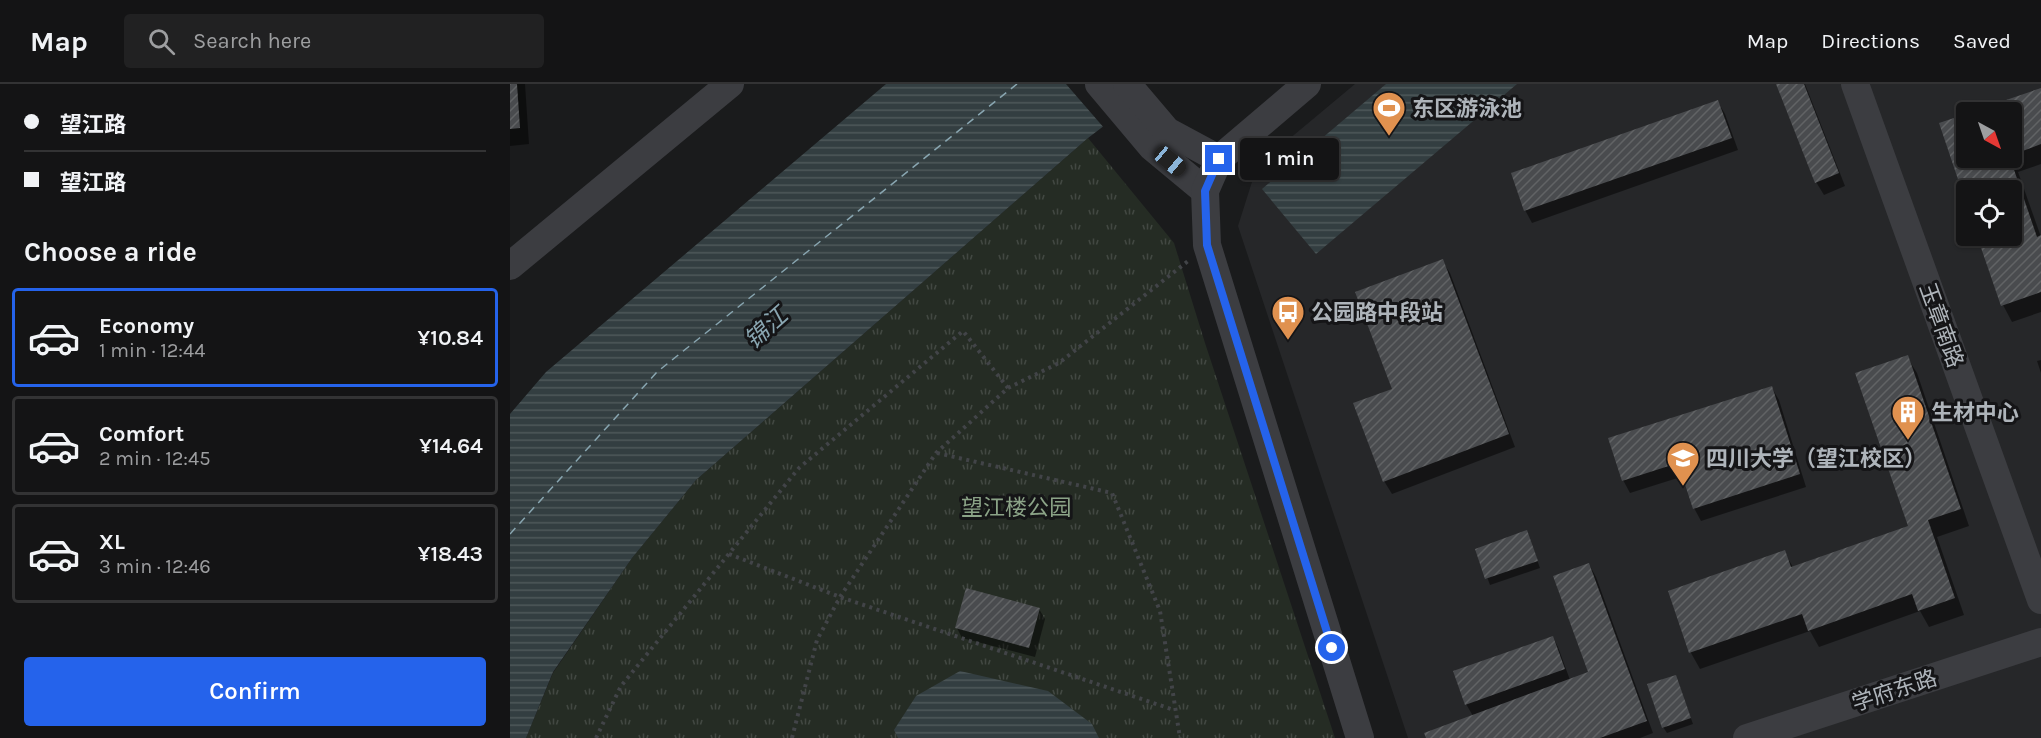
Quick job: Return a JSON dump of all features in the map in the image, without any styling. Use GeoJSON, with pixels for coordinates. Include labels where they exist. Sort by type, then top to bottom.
{"type":"FeatureCollection","features":[{"type":"Feature","properties":{"kind":"street"},"geometry":{"type":"LineString","coordinates":[[510,266],[730,84]]}},
{"type":"Feature","properties":{"kind":"street"},"geometry":{"type":"LineString","coordinates":[[1099,84],[1160,139],[1205,191]]}},
{"type":"Feature","properties":{"kind":"street"},"geometry":{"type":"LineString","coordinates":[[1127,84],[1160,139],[1219,159]]}},
{"type":"Feature","properties":{"kind":"street"},"geometry":{"type":"LineString","coordinates":[[1307,84],[1219,159],[1205,191],[1207,245],[1360,738]]}},
{"type":"Feature","properties":{"kind":"street","name":"玉章南路"},"geometry":{"type":"LineString","coordinates":[[1859,85],[2041,600]]}},
{"type":"Feature","properties":{"kind":"street","name":"学府东路"},"geometry":{"type":"LineString","coordinates":[[1747,738],[2041,642]]}},
{"type":"Feature","properties":{"kind":"path"},"geometry":{"type":"LineString","coordinates":[[792,738],[817,640],[840,597],[936,453],[1008,388],[1059,363],[1207,245]]}},
{"type":"Feature","properties":{"kind":"path"},"geometry":{"type":"LineString","coordinates":[[596,738],[621,686],[800,468],[963,331],[1008,388]]}},
{"type":"Feature","properties":{"kind":"path"},"geometry":{"type":"LineString","coordinates":[[936,453],[1112,493],[1160,611],[1180,738]]}},
{"type":"Feature","properties":{"kind":"path"},"geometry":{"type":"LineString","coordinates":[[729,554],[840,597],[1174,710]]}},
{"type":"Feature","properties":{"kind":"shaded area","name":"四川大学（望江校区）"},"geometry":{"type":"Polygon","coordinates":[[[1355,84],[2041,84],[2041,738],[1408,738],[1238,226],[1257,166],[1355,84]]]}},
{"type":"Feature","properties":{"kind":"green space","name":"望江楼公园"},"geometry":{"type":"Polygon","coordinates":[[[1088,138],[1174,243],[1335,738],[526,738],[553,673],[632,558],[696,480],[1088,138]]]}},
{"type":"Feature","properties":{"kind":"water","name":"锦江"},"geometry":{"type":"Polygon","coordinates":[[[886,84],[1159,84],[1088,138],[696,480],[632,558],[553,672],[526,738],[510,738],[510,414],[546,372],[886,84]]]}},
{"type":"Feature","properties":{"kind":"water","name":"东区游泳池"},"geometry":{"type":"Polygon","coordinates":[[[1386,84],[1517,84],[1316,254],[1262,189],[1386,84]]]}},
{"type":"Feature","properties":{"kind":"water"},"geometry":{"type":"Polygon","coordinates":[[[960,671],[1048,691],[1092,724],[1099,738],[898,738],[894,730],[916,696],[960,671]]]}},
{"type":"Feature","properties":{"kind":"pier"},"geometry":{"type":"Polygon","coordinates":[[[1066,84],[1162,84],[1105,129],[1066,84]]]}},
{"type":"Feature","properties":{"kind":"building"},"geometry":{"type":"Polygon","coordinates":[[[510,84],[517,84],[520,128],[510,129],[510,84]]]}},
{"type":"Feature","properties":{"kind":"building"},"geometry":{"type":"Polygon","coordinates":[[[1776,84],[1804,84],[1839,173],[1815,183],[1776,84]]]}},
{"type":"Feature","properties":{"kind":"building"},"geometry":{"type":"Polygon","coordinates":[[[2041,88],[2041,144],[2022,151],[2022,102],[2000,102],[2041,88]]]}},
{"type":"Feature","properties":{"kind":"building"},"geometry":{"type":"Polygon","coordinates":[[[1718,100],[1732,138],[1524,211],[1511,173],[1718,100]]]}},
{"type":"Feature","properties":{"kind":"building"},"geometry":{"type":"Polygon","coordinates":[[[1956,117],[1956,168],[2013,168],[2018,180],[1958,180],[1939,123],[1956,117]]]}},
{"type":"Feature","properties":{"kind":"building"},"geometry":{"type":"Polygon","coordinates":[[[2022,193],[2037,237],[2041,235],[2041,292],[2001,306],[1980,246],[2022,246],[2022,193]]]}},
{"type":"Feature","properties":{"kind":"building"},"geometry":{"type":"Polygon","coordinates":[[[1443,259],[1509,434],[1383,482],[1353,403],[1392,389],[1355,292],[1443,259]]]}},
{"type":"Feature","properties":{"kind":"building","name":"生材中心"},"geometry":{"type":"Polygon","coordinates":[[[1908,355],[1961,509],[1928,520],[1955,598],[1918,611],[1912,594],[1808,631],[1802,614],[1689,653],[1668,591],[1785,550],[1791,567],[1908,526],[1855,373],[1908,355]]]}},
{"type":"Feature","properties":{"kind":"building"},"geometry":{"type":"Polygon","coordinates":[[[1772,386],[1800,474],[1693,509],[1678,463],[1622,481],[1608,438],[1772,386]]]}},
{"type":"Feature","properties":{"kind":"building"},"geometry":{"type":"Polygon","coordinates":[[[1527,530],[1538,561],[1485,579],[1475,549],[1527,530]]]}},
{"type":"Feature","properties":{"kind":"building"},"geometry":{"type":"Polygon","coordinates":[[[1589,563],[1647,721],[1600,738],[1426,738],[1424,733],[1588,672],[1553,576],[1589,563]]]}},
{"type":"Feature","properties":{"kind":"building"},"geometry":{"type":"Polygon","coordinates":[[[966,588],[1040,608],[1029,648],[955,628],[966,588]]]}},
{"type":"Feature","properties":{"kind":"building"},"geometry":{"type":"Polygon","coordinates":[[[1553,636],[1565,669],[1465,705],[1453,671],[1553,636]]]}},
{"type":"Feature","properties":{"kind":"building"},"geometry":{"type":"Polygon","coordinates":[[[1676,675],[1691,718],[1662,728],[1647,684],[1676,675]]]}},
{"type":"Feature","properties":{"kind":"ferry route"},"geometry":{"type":"LineString","coordinates":[[510,534],[657,372],[1017,84]]}},
{"type":"Feature","properties":{"kind":"place","name":"东区游泳池"},"geometry":{"type":"Point","coordinates":[1389,137]}},
{"type":"Feature","properties":{"kind":"place","name":"公园路中段站"},"geometry":{"type":"Point","coordinates":[1288,341]}},
{"type":"Feature","properties":{"kind":"place","name":"生材中心"},"geometry":{"type":"Point","coordinates":[1908,441]}},
{"type":"Feature","properties":{"kind":"place","name":"四川大学（望江校区）"},"geometry":{"type":"Point","coordinates":[1683,487]}},
{"type":"Feature","properties":{"kind":"route"},"geometry":{"type":"LineString","coordinates":[[1219,159],[1205,191],[1207,245],[1332,648]]}}]}
